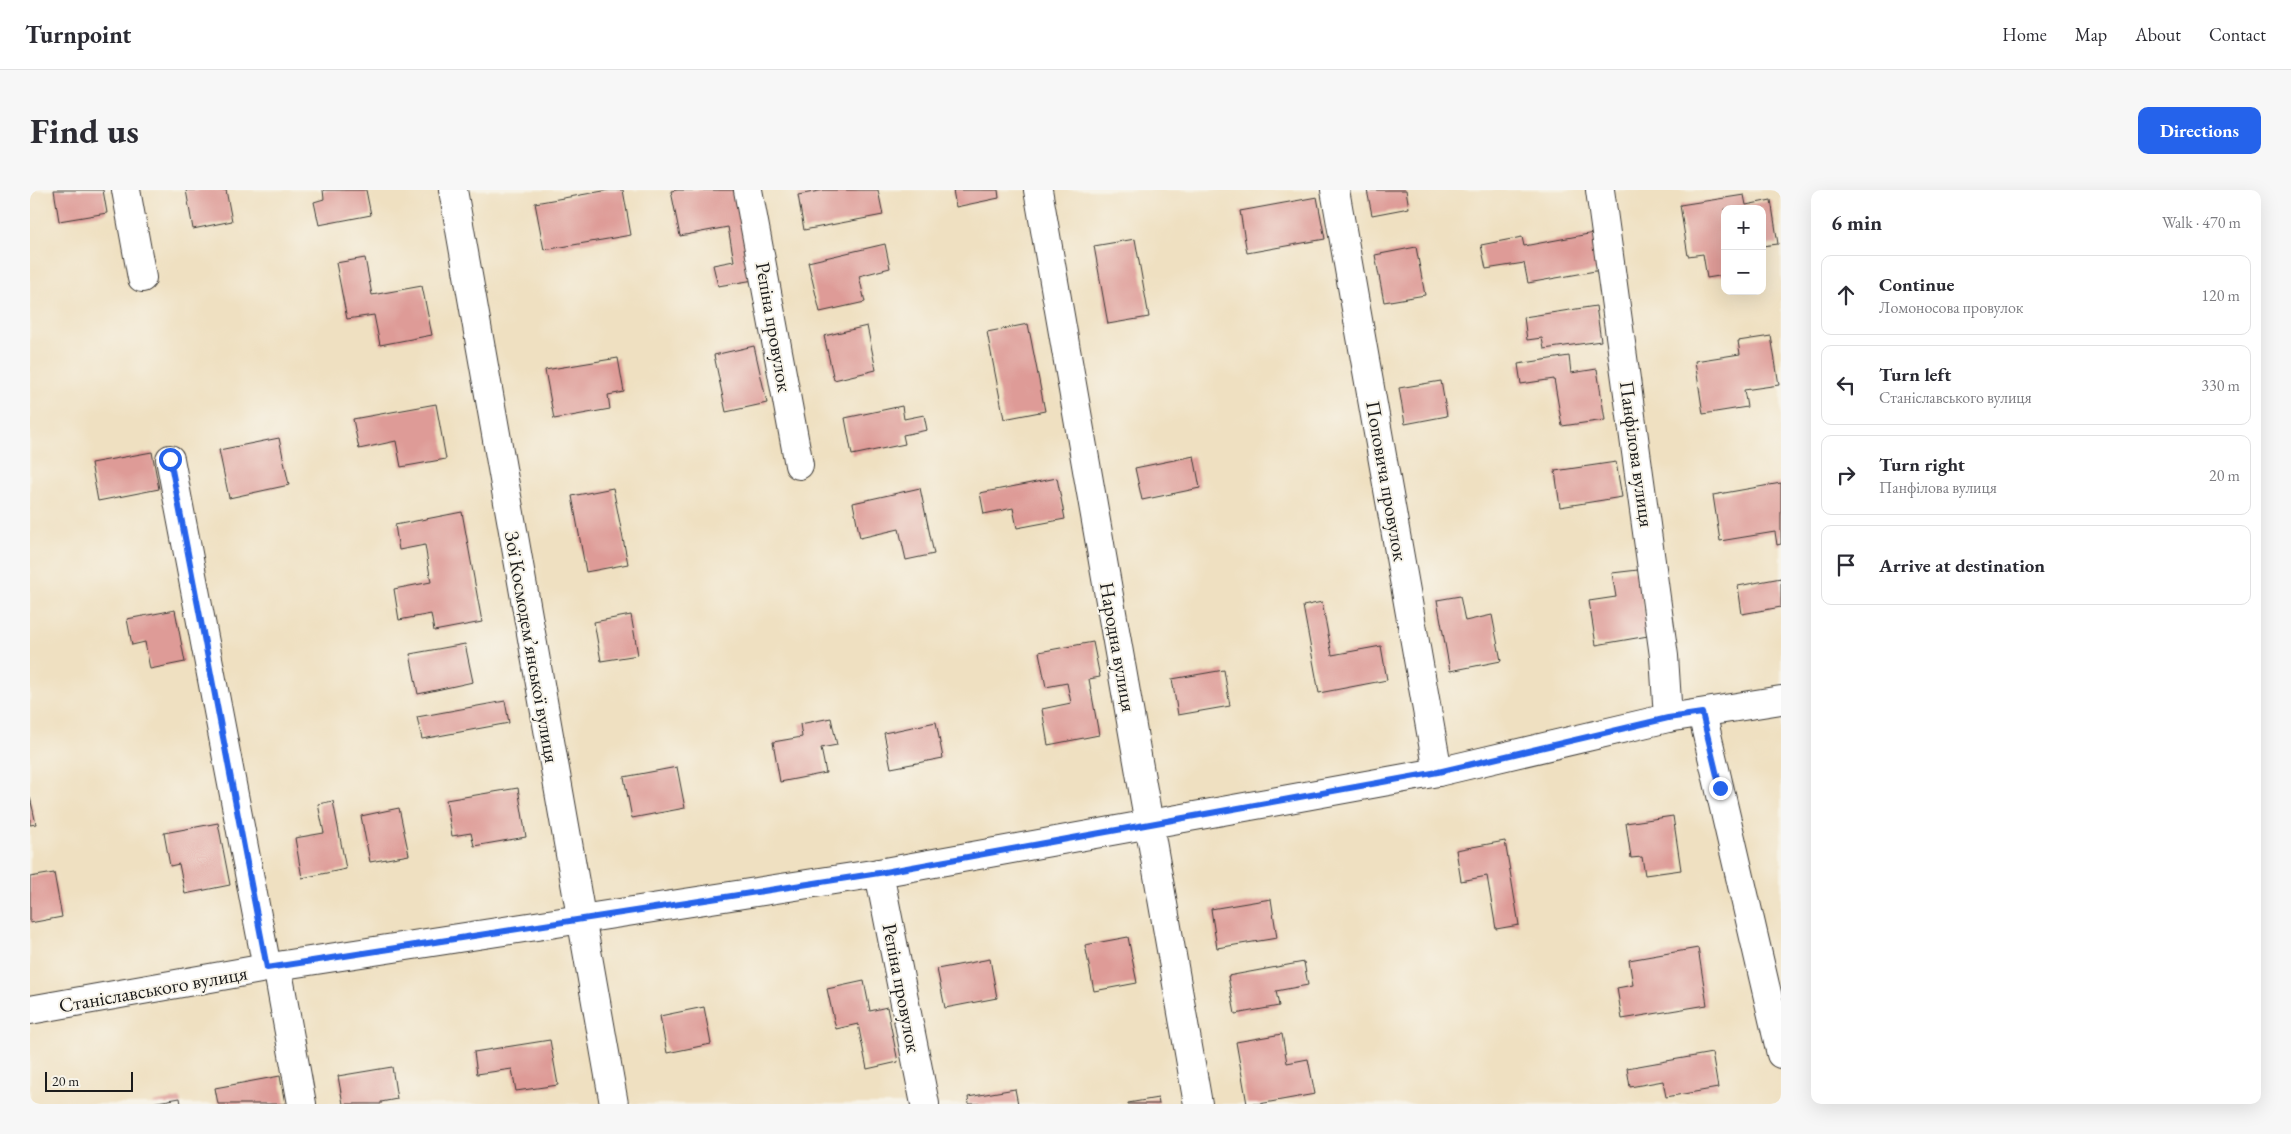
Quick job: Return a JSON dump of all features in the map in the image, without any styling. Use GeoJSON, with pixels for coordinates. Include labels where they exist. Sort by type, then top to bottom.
{"type":"FeatureCollection","features":[{"type":"Feature","properties":{"kind":"street"},"geometry":{"type":"LineString","coordinates":[[126,190],[142,278]]}},
{"type":"Feature","properties":{"kind":"street","name":"Зої Космодем’янської вулиця"},"geometry":{"type":"LineString","coordinates":[[453,190],[614,1104]]}},
{"type":"Feature","properties":{"kind":"street","name":"Рєпіна провулок"},"geometry":{"type":"LineString","coordinates":[[748,190],[799,464]]}},
{"type":"Feature","properties":{"kind":"street","name":"Народна вулиця"},"geometry":{"type":"LineString","coordinates":[[1038,190],[1198,1104]]}},
{"type":"Feature","properties":{"kind":"street","name":"Поповича провулок"},"geometry":{"type":"LineString","coordinates":[[1336,190],[1438,772]]}},
{"type":"Feature","properties":{"kind":"street","name":"Панфілова вулиця"},"geometry":{"type":"LineString","coordinates":[[1600,190],[1664,656],[1668,718]]}},
{"type":"Feature","properties":{"kind":"street"},"geometry":{"type":"LineString","coordinates":[[170,459],[272,967],[302,1104]]}},
{"type":"Feature","properties":{"kind":"street","name":"Станіславського вулиця"},"geometry":{"type":"LineString","coordinates":[[30,1010],[272,967],[879,873],[1438,772],[1668,718],[1768,704],[1781,700]]}},
{"type":"Feature","properties":{"kind":"street"},"geometry":{"type":"LineString","coordinates":[[1702,713],[1781,1054]]}},
{"type":"Feature","properties":{"kind":"street","name":"Рєпіна провулок"},"geometry":{"type":"LineString","coordinates":[[879,873],[925,1104]]}},
{"type":"Feature","properties":{"kind":"building"},"geometry":{"type":"Polygon","coordinates":[[[54,190],[103,190],[107,213],[59,221],[54,190]]]}},
{"type":"Feature","properties":{"kind":"building"},"geometry":{"type":"Polygon","coordinates":[[[186,190],[226,190],[232,221],[193,229],[186,190]]]}},
{"type":"Feature","properties":{"kind":"building"},"geometry":{"type":"Polygon","coordinates":[[[323,190],[366,190],[371,215],[319,225],[314,202],[324,199],[323,190]]]}},
{"type":"Feature","properties":{"kind":"building"},"geometry":{"type":"Polygon","coordinates":[[[609,190],[623,190],[631,235],[544,250],[535,203],[609,190]]]}},
{"type":"Feature","properties":{"kind":"building"},"geometry":{"type":"Polygon","coordinates":[[[743,190],[760,279],[718,286],[713,265],[734,261],[728,227],[680,236],[671,191],[743,190]]]}},
{"type":"Feature","properties":{"kind":"building"},"geometry":{"type":"Polygon","coordinates":[[[824,190],[878,190],[883,215],[804,230],[798,195],[824,190]]]}},
{"type":"Feature","properties":{"kind":"building"},"geometry":{"type":"Polygon","coordinates":[[[953,190],[998,190],[999,198],[956,207],[953,190]]]}},
{"type":"Feature","properties":{"kind":"building"},"geometry":{"type":"Polygon","coordinates":[[[1367,190],[1406,190],[1409,208],[1372,215],[1367,190]]]}},
{"type":"Feature","properties":{"kind":"building"},"geometry":{"type":"Polygon","coordinates":[[[1744,195],[1746,205],[1721,205],[1721,276],[1707,278],[1703,254],[1688,256],[1680,205],[1744,195]]]}},
{"type":"Feature","properties":{"kind":"building"},"geometry":{"type":"Polygon","coordinates":[[[1317,197],[1325,239],[1247,253],[1240,211],[1317,197]]]}},
{"type":"Feature","properties":{"kind":"building"},"geometry":{"type":"Polygon","coordinates":[[[1771,200],[1778,244],[1766,246],[1766,205],[1746,205],[1771,200]]]}},
{"type":"Feature","properties":{"kind":"building"},"geometry":{"type":"Polygon","coordinates":[[[1594,233],[1601,270],[1528,283],[1524,263],[1486,269],[1481,245],[1522,237],[1524,246],[1594,233]]]}},
{"type":"Feature","properties":{"kind":"building"},"geometry":{"type":"Polygon","coordinates":[[[1135,239],[1149,317],[1108,324],[1094,246],[1135,239]]]}},
{"type":"Feature","properties":{"kind":"building"},"geometry":{"type":"Polygon","coordinates":[[[885,244],[890,268],[859,276],[865,302],[820,312],[808,262],[885,244]]]}},
{"type":"Feature","properties":{"kind":"building"},"geometry":{"type":"Polygon","coordinates":[[[1416,247],[1425,295],[1384,302],[1375,255],[1416,247]]]}},
{"type":"Feature","properties":{"kind":"building"},"geometry":{"type":"Polygon","coordinates":[[[365,258],[372,295],[422,286],[432,335],[380,345],[374,315],[347,319],[336,263],[365,258]]]}},
{"type":"Feature","properties":{"kind":"building"},"geometry":{"type":"Polygon","coordinates":[[[1596,306],[1601,341],[1544,349],[1542,338],[1527,340],[1524,317],[1596,306]]]}},
{"type":"Feature","properties":{"kind":"building"},"geometry":{"type":"Polygon","coordinates":[[[1028,324],[1045,411],[1004,419],[987,332],[1028,324]]]}},
{"type":"Feature","properties":{"kind":"building"},"geometry":{"type":"Polygon","coordinates":[[[867,326],[876,370],[834,380],[824,336],[867,326]]]}},
{"type":"Feature","properties":{"kind":"building"},"geometry":{"type":"Polygon","coordinates":[[[1771,336],[1779,385],[1744,390],[1747,407],[1703,414],[1695,361],[1740,354],[1738,341],[1771,336]]]}},
{"type":"Feature","properties":{"kind":"building"},"geometry":{"type":"Polygon","coordinates":[[[754,346],[767,403],[726,412],[714,355],[754,346]]]}},
{"type":"Feature","properties":{"kind":"building"},"geometry":{"type":"Polygon","coordinates":[[[1569,356],[1571,373],[1597,369],[1605,420],[1562,426],[1554,379],[1521,384],[1518,364],[1569,356]]]}},
{"type":"Feature","properties":{"kind":"building"},"geometry":{"type":"Polygon","coordinates":[[[618,358],[624,392],[608,395],[610,409],[554,419],[545,370],[618,358]]]}},
{"type":"Feature","properties":{"kind":"building"},"geometry":{"type":"Polygon","coordinates":[[[1441,381],[1447,416],[1405,424],[1399,388],[1441,381]]]}},
{"type":"Feature","properties":{"kind":"building"},"geometry":{"type":"Polygon","coordinates":[[[436,404],[446,459],[401,467],[396,441],[359,449],[353,419],[436,404]]]}},
{"type":"Feature","properties":{"kind":"building"},"geometry":{"type":"Polygon","coordinates":[[[902,406],[904,419],[924,415],[927,430],[903,435],[905,444],[852,455],[845,418],[902,406]]]}},
{"type":"Feature","properties":{"kind":"building"},"geometry":{"type":"Polygon","coordinates":[[[279,438],[289,485],[229,498],[219,450],[279,438]]]}},
{"type":"Feature","properties":{"kind":"building"},"geometry":{"type":"Polygon","coordinates":[[[152,452],[159,489],[98,501],[91,463],[152,452]]]}},
{"type":"Feature","properties":{"kind":"building"},"geometry":{"type":"Polygon","coordinates":[[[1194,456],[1200,488],[1142,500],[1135,468],[1194,456]]]}},
{"type":"Feature","properties":{"kind":"building"},"geometry":{"type":"Polygon","coordinates":[[[1616,462],[1622,497],[1560,507],[1555,471],[1616,462]]]}},
{"type":"Feature","properties":{"kind":"building"},"geometry":{"type":"Polygon","coordinates":[[[1057,478],[1065,519],[1017,528],[1013,508],[984,514],[980,493],[1057,478]]]}},
{"type":"Feature","properties":{"kind":"building"},"geometry":{"type":"Polygon","coordinates":[[[1781,483],[1781,544],[1777,545],[1775,532],[1720,541],[1713,495],[1781,483]]]}},
{"type":"Feature","properties":{"kind":"building"},"geometry":{"type":"Polygon","coordinates":[[[613,488],[628,564],[586,572],[572,496],[613,488]]]}},
{"type":"Feature","properties":{"kind":"building"},"geometry":{"type":"Polygon","coordinates":[[[920,488],[934,554],[906,560],[899,529],[860,538],[853,503],[920,488]]]}},
{"type":"Feature","properties":{"kind":"building"},"geometry":{"type":"Polygon","coordinates":[[[462,512],[482,622],[434,631],[431,614],[399,620],[394,589],[431,582],[425,545],[399,550],[395,525],[462,512]]]}},
{"type":"Feature","properties":{"kind":"building"},"geometry":{"type":"Polygon","coordinates":[[[1638,570],[1648,636],[1596,645],[1589,601],[1616,597],[1612,573],[1638,570]]]}},
{"type":"Feature","properties":{"kind":"building"},"geometry":{"type":"Polygon","coordinates":[[[1781,578],[1781,607],[1742,614],[1738,586],[1781,578]]]}},
{"type":"Feature","properties":{"kind":"building"},"geometry":{"type":"Polygon","coordinates":[[[1460,596],[1465,621],[1492,615],[1501,661],[1450,671],[1437,600],[1460,596]]]}},
{"type":"Feature","properties":{"kind":"building"},"geometry":{"type":"Polygon","coordinates":[[[1322,602],[1332,655],[1381,646],[1387,680],[1319,693],[1303,606],[1322,602]]]}},
{"type":"Feature","properties":{"kind":"building"},"geometry":{"type":"Polygon","coordinates":[[[175,610],[185,662],[150,669],[145,642],[132,645],[127,619],[175,610]]]}},
{"type":"Feature","properties":{"kind":"building"},"geometry":{"type":"Polygon","coordinates":[[[631,615],[638,655],[601,661],[594,622],[631,615]]]}},
{"type":"Feature","properties":{"kind":"building"},"geometry":{"type":"Polygon","coordinates":[[[1093,642],[1100,677],[1089,679],[1099,735],[1048,745],[1042,709],[1071,703],[1067,683],[1046,687],[1039,652],[1093,642]]]}},
{"type":"Feature","properties":{"kind":"building"},"geometry":{"type":"Polygon","coordinates":[[[465,644],[473,682],[418,694],[410,654],[465,644]]]}},
{"type":"Feature","properties":{"kind":"building"},"geometry":{"type":"Polygon","coordinates":[[[1224,670],[1230,706],[1178,715],[1172,679],[1224,670]]]}},
{"type":"Feature","properties":{"kind":"building"},"geometry":{"type":"Polygon","coordinates":[[[505,701],[509,723],[422,739],[417,717],[505,701]]]}},
{"type":"Feature","properties":{"kind":"building"},"geometry":{"type":"Polygon","coordinates":[[[831,718],[837,745],[821,748],[826,773],[780,782],[773,742],[802,737],[800,724],[831,718]]]}},
{"type":"Feature","properties":{"kind":"building"},"geometry":{"type":"Polygon","coordinates":[[[936,722],[943,758],[891,768],[884,733],[936,722]]]}},
{"type":"Feature","properties":{"kind":"building"},"geometry":{"type":"Polygon","coordinates":[[[677,767],[685,808],[632,818],[624,777],[677,767]]]}},
{"type":"Feature","properties":{"kind":"building"},"geometry":{"type":"Polygon","coordinates":[[[518,788],[526,837],[474,846],[471,833],[452,836],[446,800],[518,788]]]}},
{"type":"Feature","properties":{"kind":"building"},"geometry":{"type":"Polygon","coordinates":[[[30,797],[36,824],[30,825],[30,797]]]}},
{"type":"Feature","properties":{"kind":"building"},"geometry":{"type":"Polygon","coordinates":[[[333,801],[346,869],[302,878],[295,838],[324,833],[318,804],[333,801]]]}},
{"type":"Feature","properties":{"kind":"building"},"geometry":{"type":"Polygon","coordinates":[[[399,808],[409,855],[370,862],[361,816],[399,808]]]}},
{"type":"Feature","properties":{"kind":"building"},"geometry":{"type":"Polygon","coordinates":[[[1673,816],[1681,870],[1645,875],[1642,857],[1631,858],[1626,823],[1673,816]]]}},
{"type":"Feature","properties":{"kind":"building"},"geometry":{"type":"Polygon","coordinates":[[[218,823],[230,885],[185,894],[179,864],[170,866],[164,833],[218,823]]]}},
{"type":"Feature","properties":{"kind":"building"},"geometry":{"type":"Polygon","coordinates":[[[1505,841],[1519,925],[1496,929],[1487,876],[1461,881],[1456,850],[1505,841]]]}},
{"type":"Feature","properties":{"kind":"building"},"geometry":{"type":"Polygon","coordinates":[[[54,873],[62,917],[30,923],[30,877],[54,873]]]}},
{"type":"Feature","properties":{"kind":"building"},"geometry":{"type":"Polygon","coordinates":[[[1271,899],[1277,938],[1217,948],[1211,909],[1271,899]]]}},
{"type":"Feature","properties":{"kind":"building"},"geometry":{"type":"Polygon","coordinates":[[[1128,937],[1137,983],[1094,991],[1085,945],[1128,937]]]}},
{"type":"Feature","properties":{"kind":"building"},"geometry":{"type":"Polygon","coordinates":[[[1698,948],[1707,1005],[1622,1019],[1617,988],[1633,985],[1629,960],[1698,948]]]}},
{"type":"Feature","properties":{"kind":"building"},"geometry":{"type":"Polygon","coordinates":[[[990,959],[997,998],[945,1008],[937,969],[990,959]]]}},
{"type":"Feature","properties":{"kind":"building"},"geometry":{"type":"Polygon","coordinates":[[[1304,962],[1308,985],[1276,991],[1279,1006],[1235,1014],[1228,976],[1304,962]]]}},
{"type":"Feature","properties":{"kind":"building"},"geometry":{"type":"Polygon","coordinates":[[[864,981],[870,1011],[887,1007],[898,1062],[867,1069],[858,1024],[836,1029],[827,989],[864,981]]]}},
{"type":"Feature","properties":{"kind":"building"},"geometry":{"type":"Polygon","coordinates":[[[704,1007],[711,1044],[667,1053],[660,1016],[704,1007]]]}},
{"type":"Feature","properties":{"kind":"building"},"geometry":{"type":"Polygon","coordinates":[[[1282,1034],[1287,1063],[1308,1059],[1315,1094],[1259,1104],[1247,1104],[1236,1042],[1282,1034]]]}},
{"type":"Feature","properties":{"kind":"building"},"geometry":{"type":"Polygon","coordinates":[[[550,1040],[558,1085],[516,1091],[512,1069],[477,1074],[474,1052],[550,1040]]]}},
{"type":"Feature","properties":{"kind":"building"},"geometry":{"type":"Polygon","coordinates":[[[1712,1053],[1718,1088],[1666,1097],[1663,1081],[1630,1087],[1627,1068],[1712,1053]]]}},
{"type":"Feature","properties":{"kind":"building"},"geometry":{"type":"Polygon","coordinates":[[[392,1067],[397,1099],[381,1102],[381,1104],[343,1104],[338,1076],[392,1067]]]}},
{"type":"Feature","properties":{"kind":"building"},"geometry":{"type":"Polygon","coordinates":[[[280,1076],[285,1104],[218,1104],[215,1088],[280,1076]]]}},
{"type":"Feature","properties":{"kind":"building"},"geometry":{"type":"Polygon","coordinates":[[[1015,1089],[1018,1104],[969,1104],[968,1097],[1015,1089]]]}},
{"type":"Feature","properties":{"kind":"building"},"geometry":{"type":"Polygon","coordinates":[[[180,1098],[181,1104],[152,1104],[152,1103],[180,1098]]]}},
{"type":"Feature","properties":{"kind":"building"},"geometry":{"type":"Polygon","coordinates":[[[1158,1098],[1159,1104],[1128,1104],[1128,1103],[1158,1098]]]}},
{"type":"Feature","properties":{"kind":"route"},"geometry":{"type":"LineString","coordinates":[[170,459],[267,968],[879,873],[1438,772],[1668,718],[1702,713],[1720,788]]}}]}
